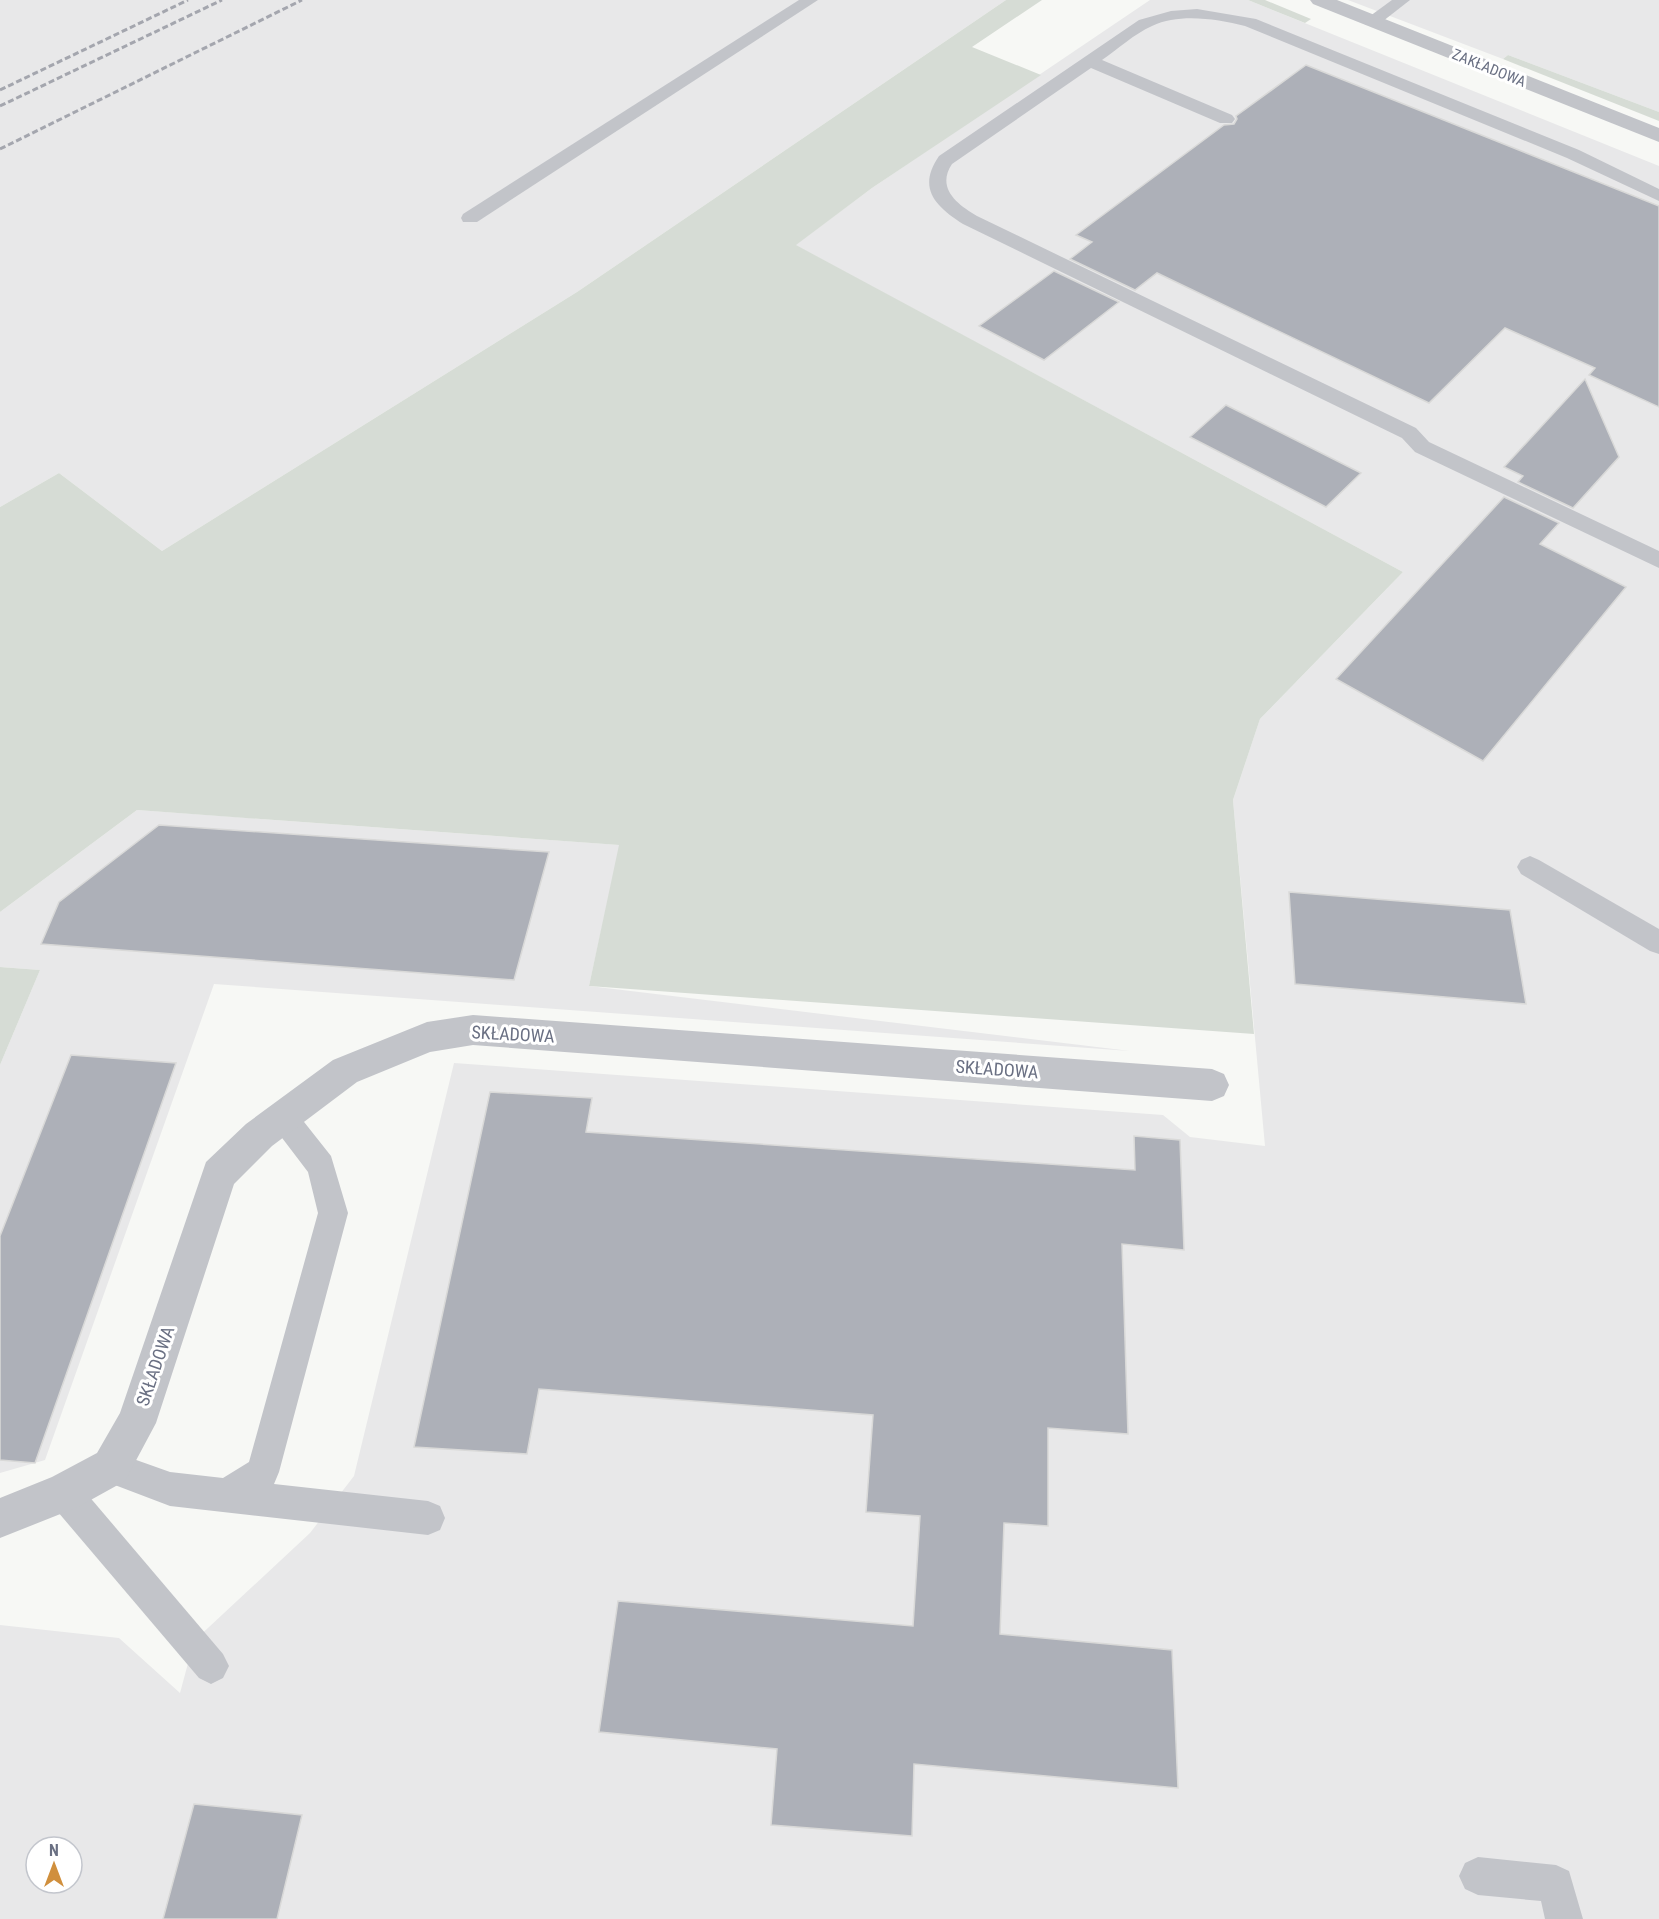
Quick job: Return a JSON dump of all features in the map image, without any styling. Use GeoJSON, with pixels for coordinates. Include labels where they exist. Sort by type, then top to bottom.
{"type":"FeatureCollection","features":[{"type":"Feature","properties":{"kind":"street","name":"ZAKŁADOWA"},"geometry":{"type":"LineString","coordinates":[[1320,0],[1659,136]]}},
{"type":"Feature","properties":{"kind":"street","name":"SKŁADOWA"},"geometry":{"type":"LineString","coordinates":[[111,1467],[136,1423],[219,1174],[260,1135],[345,1071],[427,1037],[472,1030],[1212,1085]]}},
{"type":"Feature","properties":{"kind":"street"},"geometry":{"type":"LineString","coordinates":[[0,1518],[64,1493],[111,1467]]}},
{"type":"Feature","properties":{"kind":"lane"},"geometry":{"type":"LineString","coordinates":[[470,218],[810,0]]}},
{"type":"Feature","properties":{"kind":"lane"},"geometry":{"type":"LineString","coordinates":[[1372,22],[1402,0]]}},
{"type":"Feature","properties":{"kind":"lane"},"geometry":{"type":"LineString","coordinates":[[1659,196],[1573,154],[1260,26],[1234,18],[1191,14],[1156,19],[1145,23],[1089,61],[945,160],[938,169],[937,187],[953,210],[1409,433],[1422,447],[1659,560]]}},
{"type":"Feature","properties":{"kind":"lane"},"geometry":{"type":"LineString","coordinates":[[1089,61],[1226,119]]}},
{"type":"Feature","properties":{"kind":"lane"},"geometry":{"type":"LineString","coordinates":[[1530,867],[1659,944]]}},
{"type":"Feature","properties":{"kind":"lane"},"geometry":{"type":"LineString","coordinates":[[226,1496],[263,1472],[333,1213],[321,1166],[284,1117]]}},
{"type":"Feature","properties":{"kind":"lane"},"geometry":{"type":"LineString","coordinates":[[111,1467],[170,1489],[428,1518]]}},
{"type":"Feature","properties":{"kind":"lane"},"geometry":{"type":"LineString","coordinates":[[64,1493],[211,1666]]}},
{"type":"Feature","properties":{"kind":"lane"},"geometry":{"type":"LineString","coordinates":[[1478,1876],[1556,1884],[1564,1919]]}},
{"type":"Feature","properties":{"kind":"shaded area"},"geometry":{"type":"Polygon","coordinates":[[[0,0],[1006,0],[577,292],[162,551],[59,473],[0,507],[0,0]]]}},
{"type":"Feature","properties":{"kind":"shaded area"},"geometry":{"type":"Polygon","coordinates":[[[1006,0],[1042,0],[972,47],[1041,75],[872,188],[796,245],[1403,572],[1260,719],[1233,800],[1254,1034],[589,986],[619,845],[137,810],[0,912],[0,507],[59,473],[162,551],[577,292],[1006,0]]]}},
{"type":"Feature","properties":{"kind":"shaded area"},"geometry":{"type":"Polygon","coordinates":[[[1150,0],[1248,0],[1659,166],[1659,1919],[0,1919],[0,1625],[119,1638],[180,1693],[194,1641],[310,1533],[354,1476],[454,1063],[1163,1115],[1190,1137],[1265,1146],[1233,800],[1260,719],[1403,572],[795,245],[872,188],[1150,0]]]}},
{"type":"Feature","properties":{"kind":"shaded area"},"geometry":{"type":"Polygon","coordinates":[[[1248,0],[1265,0],[1311,19],[1305,23],[1248,0]]]}},
{"type":"Feature","properties":{"kind":"shaded area"},"geometry":{"type":"Polygon","coordinates":[[[1348,0],[1659,0],[1659,112],[1508,55],[1503,59],[1348,0]]]}},
{"type":"Feature","properties":{"kind":"shaded area"},"geometry":{"type":"Polygon","coordinates":[[[1508,55],[1659,112],[1659,121],[1503,59],[1508,55]]]}},
{"type":"Feature","properties":{"kind":"shaded area"},"geometry":{"type":"Polygon","coordinates":[[[137,810],[620,845],[589,986],[1130,1051],[214,984],[45,1460],[0,1473],[0,1065],[40,970],[0,967],[0,912],[137,810]]]}},
{"type":"Feature","properties":{"kind":"shaded area"},"geometry":{"type":"Polygon","coordinates":[[[0,967],[40,970],[0,1065],[0,967]]]}},
{"type":"Feature","properties":{"kind":"building"},"geometry":{"type":"Polygon","coordinates":[[[1306,65],[1659,206],[1659,407],[1589,375],[1595,368],[1505,328],[1429,403],[1157,273],[1135,290],[1070,259],[1092,242],[1076,235],[1224,125],[1234,124],[1236,116],[1306,65]]]}},
{"type":"Feature","properties":{"kind":"building"},"geometry":{"type":"Polygon","coordinates":[[[1054,271],[1119,302],[1044,360],[979,326],[1054,271]]]}},
{"type":"Feature","properties":{"kind":"building"},"geometry":{"type":"Polygon","coordinates":[[[1585,379],[1619,457],[1573,508],[1518,482],[1523,476],[1504,467],[1585,379]]]}},
{"type":"Feature","properties":{"kind":"building"},"geometry":{"type":"Polygon","coordinates":[[[1226,405],[1361,473],[1326,507],[1190,437],[1226,405]]]}},
{"type":"Feature","properties":{"kind":"building"},"geometry":{"type":"Polygon","coordinates":[[[1504,497],[1559,523],[1540,544],[1626,587],[1483,761],[1336,679],[1504,497]]]}},
{"type":"Feature","properties":{"kind":"building"},"geometry":{"type":"Polygon","coordinates":[[[159,825],[549,852],[514,980],[41,944],[59,902],[159,825]]]}},
{"type":"Feature","properties":{"kind":"building"},"geometry":{"type":"Polygon","coordinates":[[[1289,892],[1510,910],[1526,1004],[1295,984],[1289,892]]]}},
{"type":"Feature","properties":{"kind":"building"},"geometry":{"type":"Polygon","coordinates":[[[71,1055],[176,1063],[35,1463],[0,1460],[0,1236],[71,1055]]]}},
{"type":"Feature","properties":{"kind":"building"},"geometry":{"type":"Polygon","coordinates":[[[490,1092],[592,1098],[586,1132],[1135,1170],[1134,1136],[1180,1140],[1184,1250],[1122,1244],[1128,1434],[1048,1428],[1048,1526],[1004,1523],[1000,1634],[1172,1650],[1178,1788],[914,1764],[912,1836],[771,1825],[777,1749],[599,1732],[618,1601],[913,1626],[920,1516],[866,1512],[873,1415],[539,1389],[527,1454],[414,1447],[490,1092]]]}},
{"type":"Feature","properties":{"kind":"building"},"geometry":{"type":"Polygon","coordinates":[[[194,1804],[302,1815],[277,1919],[163,1919],[194,1804]]]}},
{"type":"Feature","properties":{"kind":"railway"},"geometry":{"type":"LineString","coordinates":[[0,90],[188,0]]}},
{"type":"Feature","properties":{"kind":"railway"},"geometry":{"type":"LineString","coordinates":[[0,106],[222,0]]}},
{"type":"Feature","properties":{"kind":"railway"},"geometry":{"type":"LineString","coordinates":[[0,149],[302,0]]}}]}
